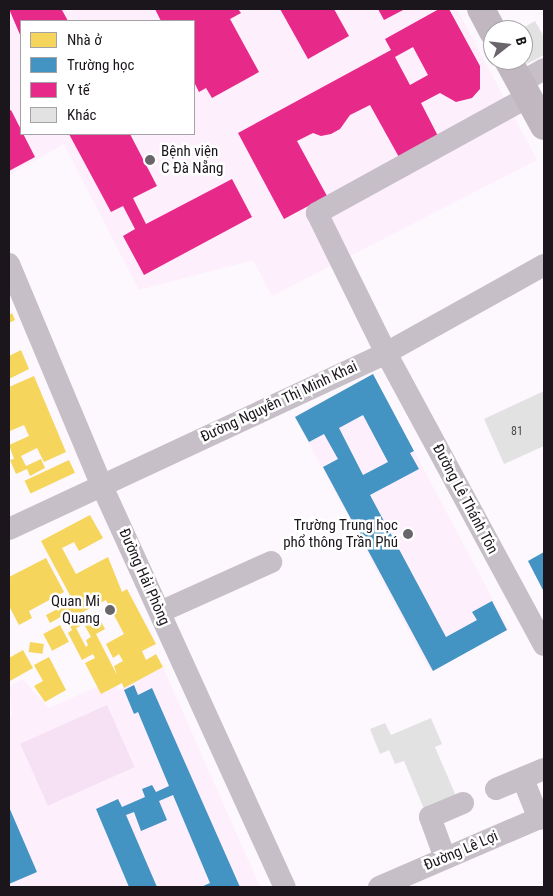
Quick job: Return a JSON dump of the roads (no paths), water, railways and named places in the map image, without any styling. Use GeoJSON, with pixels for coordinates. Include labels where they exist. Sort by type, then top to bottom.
{"type":"FeatureCollection","features":[{"type":"Feature","properties":{"kind":"main road"},"geometry":{"type":"LineString","coordinates":[[519,80],[544,126]]}},
{"type":"Feature","properties":{"kind":"street"},"geometry":{"type":"LineString","coordinates":[[519,80],[544,69]]}},
{"type":"Feature","properties":{"kind":"street","name":"Đường Lê Thánh Tôn"},"geometry":{"type":"LineString","coordinates":[[519,80],[317,213],[386,353],[544,645]]}},
{"type":"Feature","properties":{"kind":"street","name":"Đường Hải Phòng"},"geometry":{"type":"LineString","coordinates":[[9,264],[101,484],[285,887]]}},
{"type":"Feature","properties":{"kind":"street","name":"Đường Nguyễn Thị Minh Khai"},"geometry":{"type":"LineString","coordinates":[[9,529],[101,484],[386,353],[544,265]]}},
{"type":"Feature","properties":{"kind":"street"},"geometry":{"type":"LineString","coordinates":[[160,612],[271,562]]}},
{"type":"Feature","properties":{"kind":"street"},"geometry":{"type":"LineString","coordinates":[[496,790],[544,769]]}},
{"type":"Feature","properties":{"kind":"street"},"geometry":{"type":"LineString","coordinates":[[522,779],[542,817]]}},
{"type":"Feature","properties":{"kind":"street"},"geometry":{"type":"LineString","coordinates":[[445,858],[430,817],[463,804]]}},
{"type":"Feature","properties":{"kind":"street","name":"Đường Lê Lợi"},"geometry":{"type":"LineString","coordinates":[[379,887],[542,817]]}},
{"type":"Feature","properties":{"kind":"place","name":"Bệnh viện C Đà Nẵng"},"geometry":{"type":"Point","coordinates":[150,160]}},
{"type":"Feature","properties":{"kind":"place","name":"Trường Trung học phổ thông Trần Phú"},"geometry":{"type":"Point","coordinates":[408,534]}},
{"type":"Feature","properties":{"kind":"place","name":"Quan Mi Quang"},"geometry":{"type":"Point","coordinates":[110,610]}}]}
